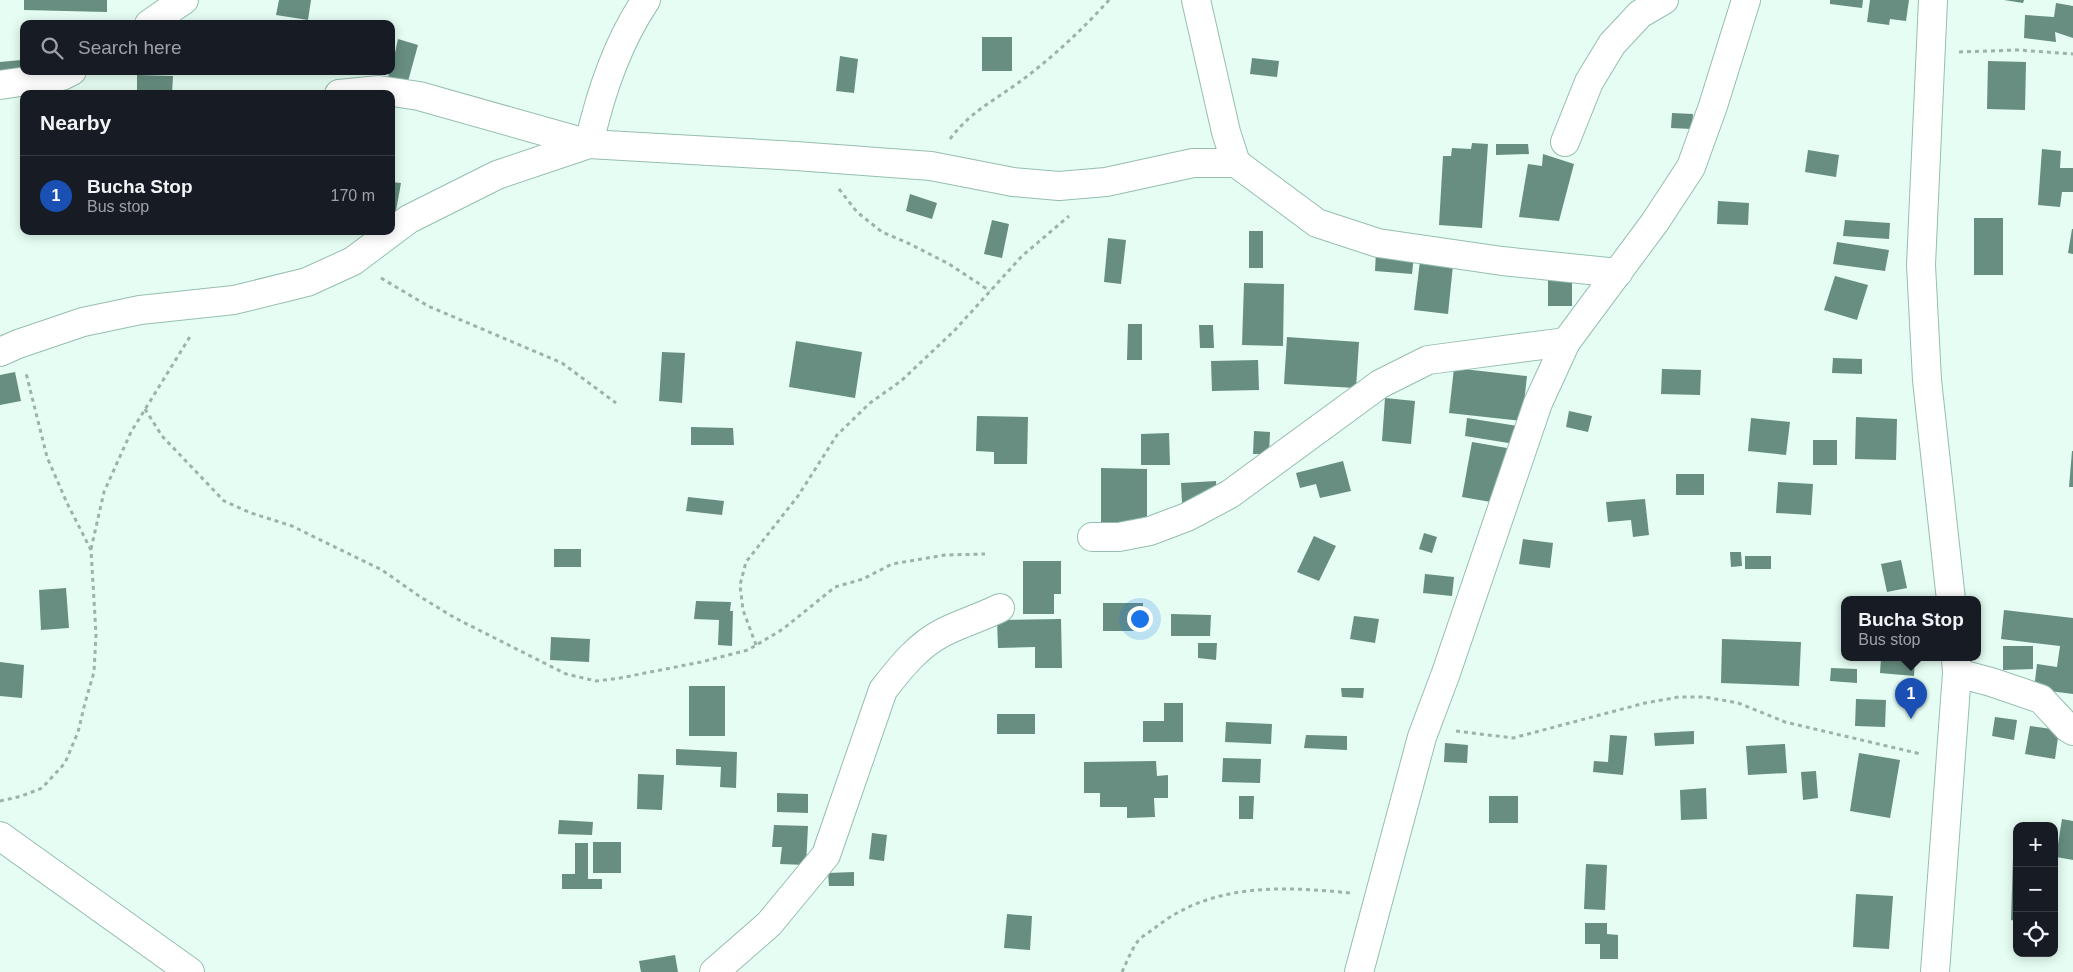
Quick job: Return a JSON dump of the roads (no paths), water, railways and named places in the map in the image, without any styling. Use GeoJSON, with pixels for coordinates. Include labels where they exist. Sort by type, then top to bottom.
{"type":"FeatureCollection","features":[{"type":"Feature","properties":{"kind":"street"},"geometry":{"type":"LineString","coordinates":[[155,20],[184,0]]}},
{"type":"Feature","properties":{"kind":"street"},"geometry":{"type":"LineString","coordinates":[[589,144],[598,106],[630,23],[646,0]]}},
{"type":"Feature","properties":{"kind":"street"},"geometry":{"type":"LineString","coordinates":[[1196,0],[1226,132],[1236,164]]}},
{"type":"Feature","properties":{"kind":"street"},"geometry":{"type":"LineString","coordinates":[[1565,142],[1589,82],[1612,44],[1640,14],[1664,0]]}},
{"type":"Feature","properties":{"kind":"street"},"geometry":{"type":"LineString","coordinates":[[1358,972],[1380,896],[1410,778],[1426,727],[1538,403],[1566,342],[1655,222],[1691,166],[1713,106],[1746,0]]}},
{"type":"Feature","properties":{"kind":"street"},"geometry":{"type":"LineString","coordinates":[[1933,0],[1921,265],[1928,389],[1951,596]]}},
{"type":"Feature","properties":{"kind":"street"},"geometry":{"type":"LineString","coordinates":[[0,85],[64,75]]}},
{"type":"Feature","properties":{"kind":"street"},"geometry":{"type":"LineString","coordinates":[[395,92],[419,96],[589,144],[931,166],[1032,184],[1059,186],[1106,182],[1193,163],[1236,164],[1317,223],[1378,242],[1502,261],[1618,273]]}},
{"type":"Feature","properties":{"kind":"street"},"geometry":{"type":"LineString","coordinates":[[395,229],[409,219],[497,175],[589,144]]}},
{"type":"Feature","properties":{"kind":"street"},"geometry":{"type":"LineString","coordinates":[[9,348],[83,322],[140,310],[234,300],[307,282],[352,261],[387,235]]}},
{"type":"Feature","properties":{"kind":"street"},"geometry":{"type":"LineString","coordinates":[[1092,537],[1119,536],[1150,531],[1196,512],[1230,494],[1380,384],[1428,360],[1566,342]]}},
{"type":"Feature","properties":{"kind":"street"},"geometry":{"type":"LineString","coordinates":[[714,972],[769,924],[826,855],[858,766],[882,690],[900,667],[921,647],[944,632],[1000,608]]}},
{"type":"Feature","properties":{"kind":"street"},"geometry":{"type":"LineString","coordinates":[[1935,972],[1957,665],[1991,682],[2041,699],[2073,731]]}},
{"type":"Feature","properties":{"kind":"street"},"geometry":{"type":"LineString","coordinates":[[0,836],[190,972]]}},
{"type":"Feature","properties":{"kind":"place","name":"Bucha Stop"},"geometry":{"type":"Point","coordinates":[1911,719]}}]}
